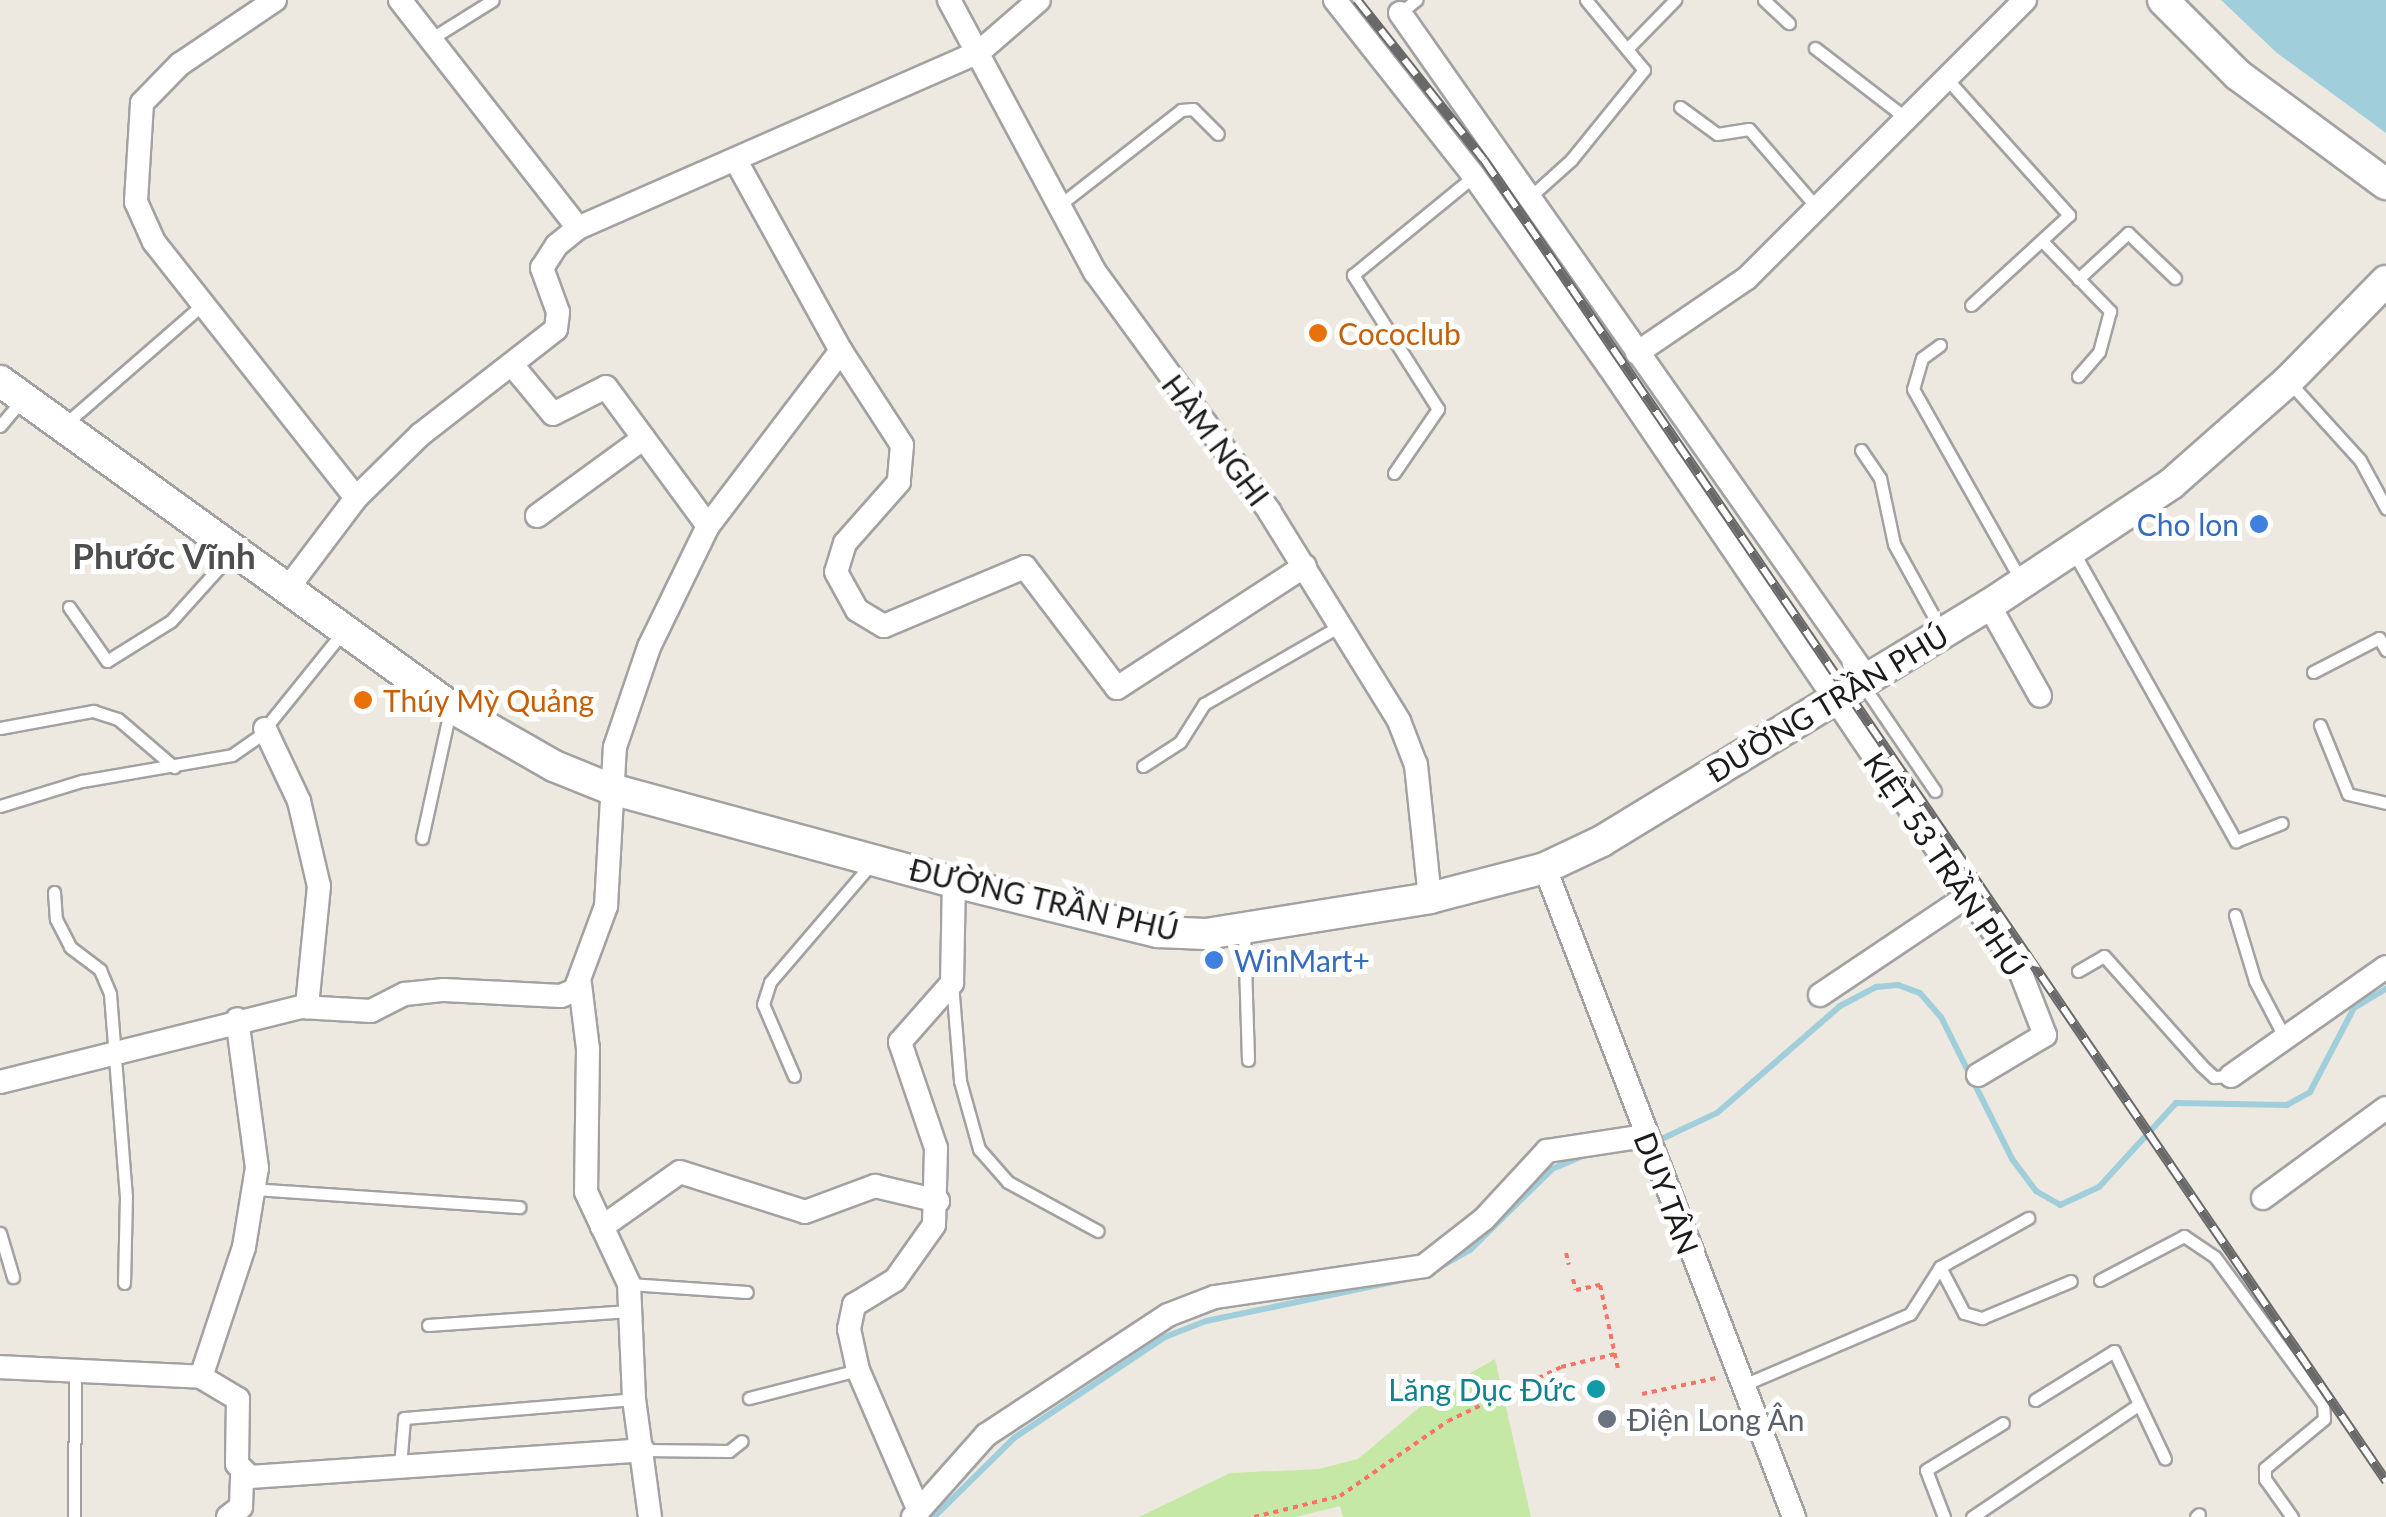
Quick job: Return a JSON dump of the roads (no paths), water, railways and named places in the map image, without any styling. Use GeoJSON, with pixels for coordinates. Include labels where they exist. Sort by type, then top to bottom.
{"type":"FeatureCollection","features":[{"type":"Feature","properties":{"kind":"street"},"geometry":{"type":"LineString","coordinates":[[275,0],[180,64],[142,102],[136,202],[154,242],[356,498]]}},
{"type":"Feature","properties":{"kind":"street"},"geometry":{"type":"LineString","coordinates":[[400,0],[578,228]]}},
{"type":"Feature","properties":{"kind":"street","name":"HÀM NGHI"},"geometry":{"type":"LineString","coordinates":[[948,0],[979,52],[1056,207],[1134,330],[1305,566],[1399,721],[1416,765],[1430,898]]}},
{"type":"Feature","properties":{"kind":"street"},"geometry":{"type":"LineString","coordinates":[[288,588],[356,498],[420,435],[556,328],[558,312],[542,268],[578,228],[979,52],[1039,0]]}},
{"type":"Feature","properties":{"kind":"street","name":"KIỆT 53 TRẦN PHÚ"},"geometry":{"type":"LineString","coordinates":[[1335,0],[1474,176],[1969,894],[2026,984],[2045,1036],[1978,1075]]}},
{"type":"Feature","properties":{"kind":"street"},"geometry":{"type":"LineString","coordinates":[[1638,353],[1747,278],[2025,0]]}},
{"type":"Feature","properties":{"kind":"street"},"geometry":{"type":"LineString","coordinates":[[2163,0],[2238,75],[2386,184]]}},
{"type":"Feature","properties":{"kind":"street"},"geometry":{"type":"LineString","coordinates":[[1408,6],[1531,196],[1864,680]]}},
{"type":"Feature","properties":{"kind":"street"},"geometry":{"type":"LineString","coordinates":[[735,159],[842,351],[902,446],[899,482],[845,543],[836,572],[857,610],[884,626],[1026,567],[1118,688],[1305,566]]}},
{"type":"Feature","properties":{"kind":"street","name":"ĐƯỜNG TRẦN PHÚ"},"geometry":{"type":"LineString","coordinates":[[12,389],[451,707],[554,766],[611,789],[954,882],[1158,932],[1244,932],[1430,898],[1544,868],[1602,842],[1989,605],[2171,484],[2288,381],[2386,281]]}},
{"type":"Feature","properties":{"kind":"street"},"geometry":{"type":"LineString","coordinates":[[650,1517],[634,1399],[629,1284],[586,1192],[588,1050],[580,984],[606,906],[615,747],[648,647],[708,526],[842,351]]}},
{"type":"Feature","properties":{"kind":"street"},"geometry":{"type":"LineString","coordinates":[[512,366],[553,414],[606,387],[708,526]]}},
{"type":"Feature","properties":{"kind":"street"},"geometry":{"type":"LineString","coordinates":[[536,516],[644,438]]}},
{"type":"Feature","properties":{"kind":"street"},"geometry":{"type":"LineString","coordinates":[[1989,605],[2040,696]]}},
{"type":"Feature","properties":{"kind":"street"},"geometry":{"type":"LineString","coordinates":[[266,730],[300,801],[319,886],[307,1008]]}},
{"type":"Feature","properties":{"kind":"street","name":"DUY TÂN"},"geometry":{"type":"LineString","coordinates":[[1544,868],[1738,1380],[1794,1517]]}},
{"type":"Feature","properties":{"kind":"street"},"geometry":{"type":"LineString","coordinates":[[954,882],[952,983],[900,1042],[936,1148],[938,1200],[934,1225],[895,1280],[854,1306],[850,1329],[858,1370],[916,1514],[1000,1424],[1168,1315],[1215,1296],[1424,1266],[1484,1219],[1547,1151],[1647,1142]]}},
{"type":"Feature","properties":{"kind":"street"},"geometry":{"type":"LineString","coordinates":[[1820,995],[1969,894]]}},
{"type":"Feature","properties":{"kind":"street"},"geometry":{"type":"LineString","coordinates":[[2231,1076],[2386,966]]}},
{"type":"Feature","properties":{"kind":"street"},"geometry":{"type":"LineString","coordinates":[[0,1082],[238,1019],[307,1008],[372,1010],[405,994],[444,990],[562,996],[580,984]]}},
{"type":"Feature","properties":{"kind":"street"},"geometry":{"type":"LineString","coordinates":[[201,1378],[244,1247],[257,1168],[238,1019]]}},
{"type":"Feature","properties":{"kind":"street"},"geometry":{"type":"LineString","coordinates":[[2263,1198],[2386,1108]]}},
{"type":"Feature","properties":{"kind":"street"},"geometry":{"type":"LineString","coordinates":[[602,1227],[680,1172],[805,1212],[875,1186],[938,1200]]}},
{"type":"Feature","properties":{"kind":"street"},"geometry":{"type":"LineString","coordinates":[[0,1367],[201,1378],[238,1399],[241,1506],[228,1517]]}},
{"type":"Feature","properties":{"kind":"street"},"geometry":{"type":"LineString","coordinates":[[242,1474],[643,1450]]}},
{"type":"Feature","properties":{"kind":"lane"},"geometry":{"type":"LineString","coordinates":[[430,40],[493,0]]}},
{"type":"Feature","properties":{"kind":"lane"},"geometry":{"type":"LineString","coordinates":[[1531,196],[1571,160],[1644,70],[1586,0]]}},
{"type":"Feature","properties":{"kind":"lane"},"geometry":{"type":"LineString","coordinates":[[1627,49],[1674,0]]}},
{"type":"Feature","properties":{"kind":"lane"},"geometry":{"type":"LineString","coordinates":[[1764,0],[1789,23]]}},
{"type":"Feature","properties":{"kind":"lane"},"geometry":{"type":"LineString","coordinates":[[1816,48],[1906,118]]}},
{"type":"Feature","properties":{"kind":"lane"},"geometry":{"type":"LineString","coordinates":[[1946,78],[2069,215],[1972,305]]}},
{"type":"Feature","properties":{"kind":"lane"},"geometry":{"type":"LineString","coordinates":[[1680,107],[1717,134],[1749,128],[1819,210]]}},
{"type":"Feature","properties":{"kind":"lane"},"geometry":{"type":"LineString","coordinates":[[1056,207],[1181,110],[1193,109],[1218,134]]}},
{"type":"Feature","properties":{"kind":"lane"},"geometry":{"type":"LineString","coordinates":[[1394,473],[1438,409],[1353,275],[1474,176]]}},
{"type":"Feature","properties":{"kind":"lane"},"geometry":{"type":"LineString","coordinates":[[2078,279],[2128,233],[2176,278]]}},
{"type":"Feature","properties":{"kind":"lane"},"geometry":{"type":"LineString","coordinates":[[2042,241],[2110,311],[2099,352],[2078,376]]}},
{"type":"Feature","properties":{"kind":"lane"},"geometry":{"type":"LineString","coordinates":[[64,426],[202,306]]}},
{"type":"Feature","properties":{"kind":"lane"},"geometry":{"type":"LineString","coordinates":[[1940,344],[1922,358],[1914,389],[2022,584]]}},
{"type":"Feature","properties":{"kind":"lane"},"geometry":{"type":"LineString","coordinates":[[2288,381],[2360,460],[2386,508]]}},
{"type":"Feature","properties":{"kind":"lane"},"geometry":{"type":"LineString","coordinates":[[0,426],[12,389]]}},
{"type":"Feature","properties":{"kind":"lane"},"geometry":{"type":"LineString","coordinates":[[1861,450],[1880,478],[1894,544],[1943,632]]}},
{"type":"Feature","properties":{"kind":"lane"},"geometry":{"type":"LineString","coordinates":[[69,608],[108,661],[172,620],[235,550]]}},
{"type":"Feature","properties":{"kind":"lane"},"geometry":{"type":"LineString","coordinates":[[2073,551],[2236,841],[2282,823]]}},
{"type":"Feature","properties":{"kind":"lane"},"geometry":{"type":"LineString","coordinates":[[1143,766],[1180,742],[1204,704],[1343,624]]}},
{"type":"Feature","properties":{"kind":"lane"},"geometry":{"type":"LineString","coordinates":[[0,806],[82,780],[232,755],[266,730],[345,630]]}},
{"type":"Feature","properties":{"kind":"lane"},"geometry":{"type":"LineString","coordinates":[[2313,672],[2379,638],[2386,650]]}},
{"type":"Feature","properties":{"kind":"lane"},"geometry":{"type":"LineString","coordinates":[[1864,680],[1935,792]]}},
{"type":"Feature","properties":{"kind":"lane"},"geometry":{"type":"LineString","coordinates":[[422,838],[451,707]]}},
{"type":"Feature","properties":{"kind":"lane"},"geometry":{"type":"LineString","coordinates":[[0,728],[93,711],[118,719],[174,767]]}},
{"type":"Feature","properties":{"kind":"lane"},"geometry":{"type":"LineString","coordinates":[[2320,725],[2348,794],[2386,803]]}},
{"type":"Feature","properties":{"kind":"lane"},"geometry":{"type":"LineString","coordinates":[[794,1076],[763,1004],[770,982],[875,860]]}},
{"type":"Feature","properties":{"kind":"lane"},"geometry":{"type":"LineString","coordinates":[[54,892],[56,919],[70,947],[100,970],[110,994],[126,1196],[124,1283]]}},
{"type":"Feature","properties":{"kind":"lane"},"geometry":{"type":"LineString","coordinates":[[2235,915],[2255,981],[2286,1040]]}},
{"type":"Feature","properties":{"kind":"lane"},"geometry":{"type":"LineString","coordinates":[[1244,932],[1248,1060]]}},
{"type":"Feature","properties":{"kind":"lane"},"geometry":{"type":"LineString","coordinates":[[2078,970],[2104,956],[2201,1065],[2214,1077],[2231,1076]]}},
{"type":"Feature","properties":{"kind":"lane"},"geometry":{"type":"LineString","coordinates":[[952,983],[960,1081],[978,1149],[1008,1182],[1098,1231]]}},
{"type":"Feature","properties":{"kind":"lane"},"geometry":{"type":"LineString","coordinates":[[253,1189],[519,1207]]}},
{"type":"Feature","properties":{"kind":"lane"},"geometry":{"type":"LineString","coordinates":[[1738,1380],[1910,1314],[1940,1267],[2028,1218]]}},
{"type":"Feature","properties":{"kind":"lane"},"geometry":{"type":"LineString","coordinates":[[0,1233],[13,1277]]}},
{"type":"Feature","properties":{"kind":"lane"},"geometry":{"type":"LineString","coordinates":[[2100,1280],[2184,1236],[2215,1257],[2324,1404],[2324,1419],[2264,1468],[2264,1479],[2292,1517]]}},
{"type":"Feature","properties":{"kind":"lane"},"geometry":{"type":"LineString","coordinates":[[1940,1267],[1964,1313],[1982,1318],[2070,1281]]}},
{"type":"Feature","properties":{"kind":"lane"},"geometry":{"type":"LineString","coordinates":[[629,1284],[746,1292]]}},
{"type":"Feature","properties":{"kind":"lane"},"geometry":{"type":"LineString","coordinates":[[428,1325],[630,1311]]}},
{"type":"Feature","properties":{"kind":"lane"},"geometry":{"type":"LineString","coordinates":[[2035,1400],[2114,1351],[2165,1459]]}},
{"type":"Feature","properties":{"kind":"lane"},"geometry":{"type":"LineString","coordinates":[[749,1398],[858,1370]]}},
{"type":"Feature","properties":{"kind":"lane"},"geometry":{"type":"LineString","coordinates":[[74,1517],[75,1372]]}},
{"type":"Feature","properties":{"kind":"lane"},"geometry":{"type":"LineString","coordinates":[[400,1466],[404,1418],[634,1399]]}},
{"type":"Feature","properties":{"kind":"lane"},"geometry":{"type":"LineString","coordinates":[[1972,1517],[2138,1405]]}},
{"type":"Feature","properties":{"kind":"lane"},"geometry":{"type":"LineString","coordinates":[[1944,1517],[1926,1470],[2003,1423]]}},
{"type":"Feature","properties":{"kind":"lane"},"geometry":{"type":"LineString","coordinates":[[643,1450],[729,1450],[742,1441]]}},
{"type":"Feature","properties":{"kind":"water"},"geometry":{"type":"Polygon","coordinates":[[[2221,0],[2386,0],[2386,133],[2277,53],[2221,0]]]}},
{"type":"Feature","properties":{"kind":"waterway"},"geometry":{"type":"LineString","coordinates":[[1655,1142],[1717,1113],[1840,1006],[1876,987],[1898,985],[1920,993],[1941,1017],[2012,1159],[2036,1191],[2060,1205],[2099,1187],[2176,1103],[2287,1105],[2310,1092],[2354,1008],[2386,989]]}},
{"type":"Feature","properties":{"kind":"waterway"},"geometry":{"type":"LineString","coordinates":[[1429,1273],[1470,1250],[1552,1169],[1583,1156]]}},
{"type":"Feature","properties":{"kind":"waterway"},"geometry":{"type":"LineString","coordinates":[[934,1517],[1014,1438],[1165,1337],[1206,1321],[1407,1279]]}},
{"type":"Feature","properties":{"kind":"railway"},"geometry":{"type":"LineString","coordinates":[[1357,0],[1484,160],[2386,1481]]}},
{"type":"Feature","properties":{"kind":"place","name":"Cococlub"},"geometry":{"type":"Point","coordinates":[1318,333]}},
{"type":"Feature","properties":{"kind":"place","name":"Cho lon"},"geometry":{"type":"Point","coordinates":[2259,524]}},
{"type":"Feature","properties":{"kind":"place","name":"Thúy Mỳ Quảng"},"geometry":{"type":"Point","coordinates":[363,700]}},
{"type":"Feature","properties":{"kind":"place","name":"WinMart+"},"geometry":{"type":"Point","coordinates":[1214,960]}},
{"type":"Feature","properties":{"kind":"place","name":"Lăng Dục Đức"},"geometry":{"type":"Point","coordinates":[1596,1389]}},
{"type":"Feature","properties":{"kind":"place","name":"Điện Long Ân"},"geometry":{"type":"Point","coordinates":[1607,1419]}},
{"type":"Feature","properties":{"kind":"district","name":"Phước Vĩnh"},"geometry":{"type":"Point","coordinates":[164,555]}}]}
